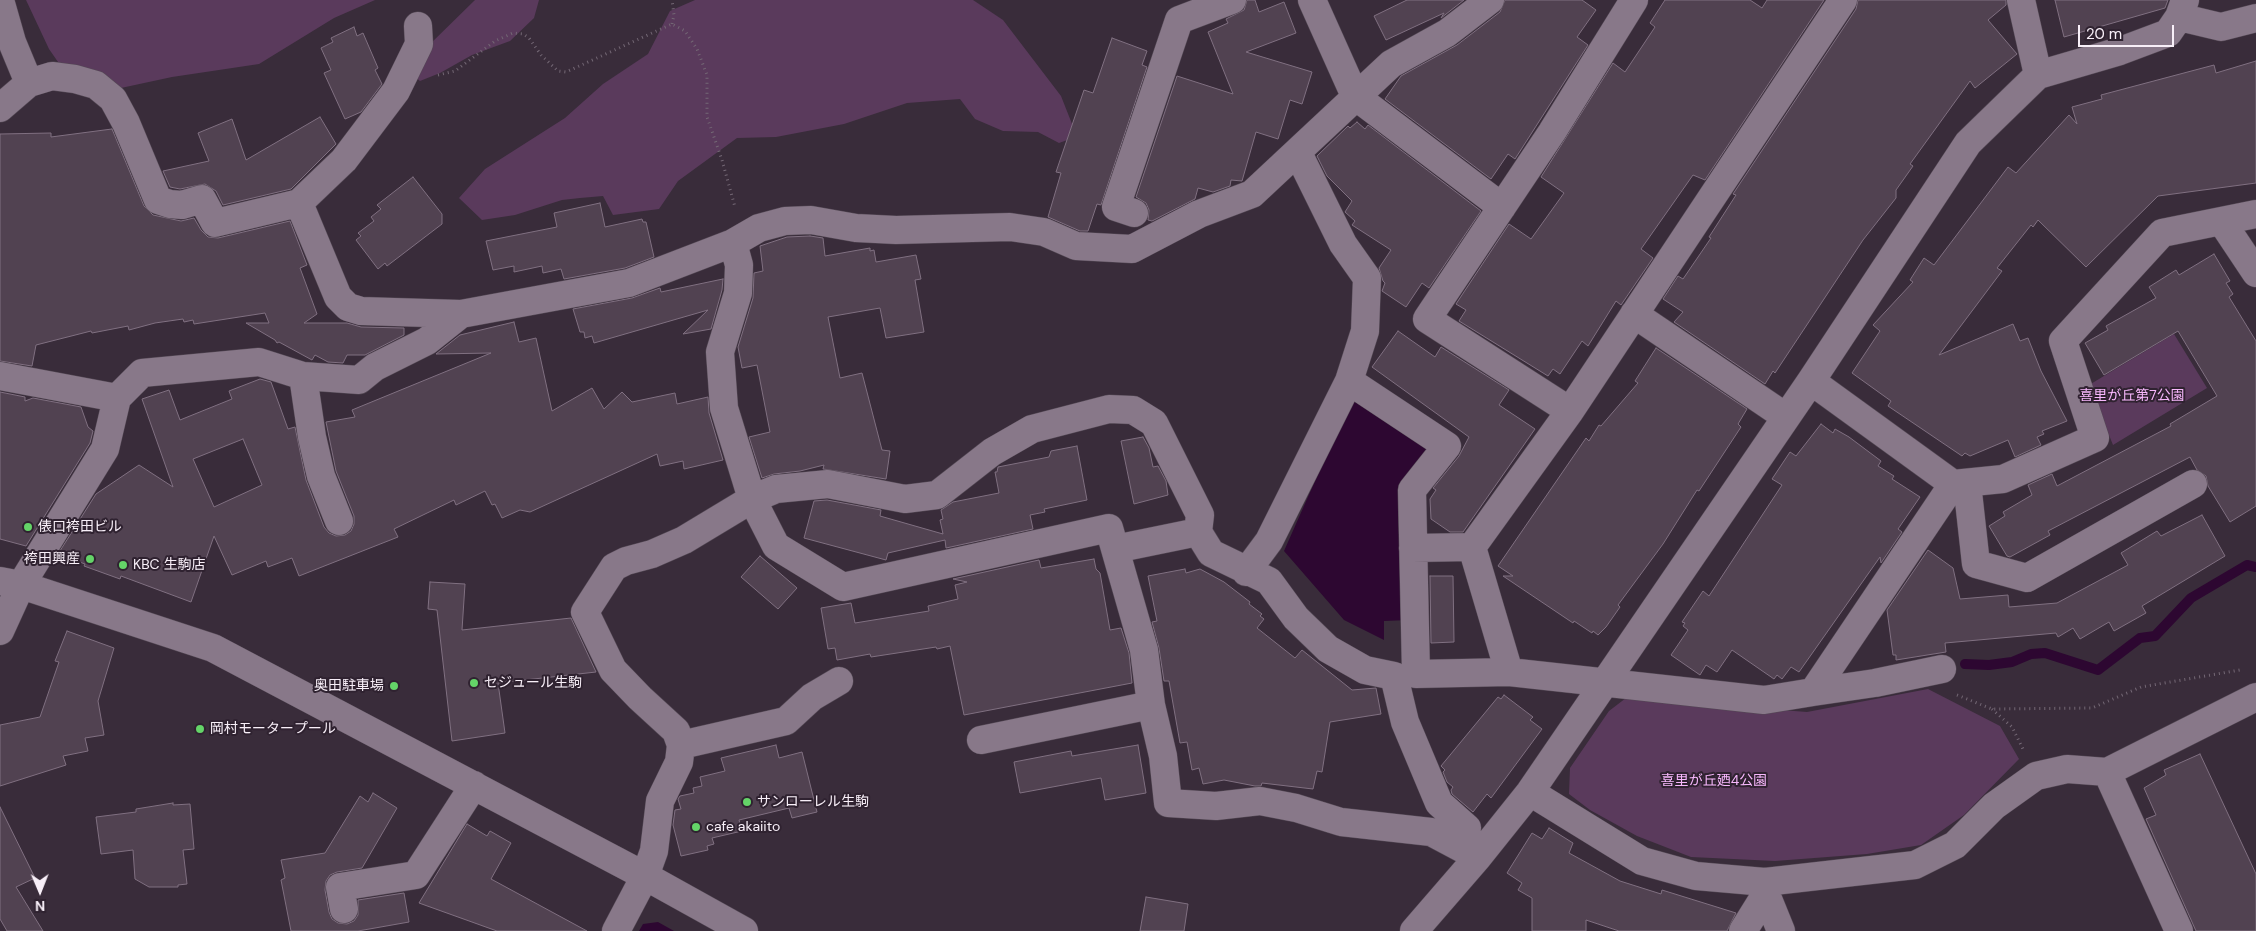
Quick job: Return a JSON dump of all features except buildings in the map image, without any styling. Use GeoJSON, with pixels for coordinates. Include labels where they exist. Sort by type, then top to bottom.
{"type":"FeatureCollection","features":[{"type":"Feature","properties":{"kind":"street"},"geometry":{"type":"LineString","coordinates":[[0,0],[12,42],[29,82]]}},
{"type":"Feature","properties":{"kind":"street"},"geometry":{"type":"LineString","coordinates":[[1134,213],[1116,207],[1178,20],[1232,0]]}},
{"type":"Feature","properties":{"kind":"street"},"geometry":{"type":"LineString","coordinates":[[1312,0],[1355,96],[1502,207]]}},
{"type":"Feature","properties":{"kind":"street"},"geometry":{"type":"LineString","coordinates":[[299,203],[338,297],[348,307],[361,311],[461,314],[629,283],[740,239],[759,228],[785,221],[811,220],[856,228],[880,229],[1010,227],[1044,232],[1076,246],[1132,249],[1199,214],[1252,194],[1391,64],[1447,33],[1490,0]]}},
{"type":"Feature","properties":{"kind":"street"},"geometry":{"type":"LineString","coordinates":[[1570,411],[1427,318],[1552,132],[1634,0]]}},
{"type":"Feature","properties":{"kind":"street"},"geometry":{"type":"LineString","coordinates":[[1472,547],[1570,411],[1765,121],[1843,0]]}},
{"type":"Feature","properties":{"kind":"street"},"geometry":{"type":"LineString","coordinates":[[2021,0],[2038,75]]}},
{"type":"Feature","properties":{"kind":"street"},"geometry":{"type":"LineString","coordinates":[[1414,931],[1478,857],[1530,792],[1811,382],[1968,143],[2038,75],[2120,51],[2168,33],[2182,8],[2221,27],[2256,18]]}},
{"type":"Feature","properties":{"kind":"street"},"geometry":{"type":"LineString","coordinates":[[0,108],[29,82],[52,76],[75,78],[96,85],[113,99],[126,123],[158,200],[182,205],[202,199],[215,223],[299,203],[344,160],[395,92],[419,44],[418,26]]}},
{"type":"Feature","properties":{"kind":"street"},"geometry":{"type":"LineString","coordinates":[[1246,572],[1269,541],[1348,381],[1365,331],[1367,278],[1343,244],[1298,153]]}},
{"type":"Feature","properties":{"kind":"street"},"geometry":{"type":"LineString","coordinates":[[1811,382],[1960,484],[2003,479],[2095,438],[2063,342],[2162,234],[2256,214]]}},
{"type":"Feature","properties":{"kind":"street"},"geometry":{"type":"LineString","coordinates":[[2222,222],[2256,273]]}},
{"type":"Feature","properties":{"kind":"street"},"geometry":{"type":"LineString","coordinates":[[740,239],[738,293],[720,352],[724,408],[752,499],[776,546],[843,587],[1109,528],[1144,650],[1151,706],[1163,756],[1168,803],[1216,806],[1260,801],[1296,808],[1341,822],[1431,832],[1478,857]]}},
{"type":"Feature","properties":{"kind":"street"},"geometry":{"type":"LineString","coordinates":[[0,631],[11,583],[105,449],[117,398],[142,373],[259,362],[303,376],[359,380],[375,367],[427,341],[461,314]]}},
{"type":"Feature","properties":{"kind":"street"},"geometry":{"type":"LineString","coordinates":[[1634,314],[1786,417]]}},
{"type":"Feature","properties":{"kind":"street"},"geometry":{"type":"LineString","coordinates":[[0,376],[117,398]]}},
{"type":"Feature","properties":{"kind":"street"},"geometry":{"type":"LineString","coordinates":[[303,376],[312,437],[321,476],[339,521]]}},
{"type":"Feature","properties":{"kind":"street"},"geometry":{"type":"LineString","coordinates":[[1348,381],[1447,446],[1412,490],[1416,674],[1508,672],[1764,700],[1934,671]]}},
{"type":"Feature","properties":{"kind":"street"},"geometry":{"type":"LineString","coordinates":[[616,931],[645,876],[654,851],[660,801],[679,762],[681,744],[676,731],[613,670],[585,612],[614,567],[626,560],[652,554],[684,540],[752,499],[776,489],[828,484],[905,499],[937,495],[992,452],[1032,429],[1109,409],[1133,410],[1154,423],[1200,515],[1198,532],[1211,553],[1246,572],[1269,581],[1296,618],[1328,649],[1365,670],[1394,676],[1405,722],[1439,803],[1467,828]]}},
{"type":"Feature","properties":{"kind":"street"},"geometry":{"type":"LineString","coordinates":[[1960,484],[1976,564],[2027,578],[2193,484]]}},
{"type":"Feature","properties":{"kind":"street"},"geometry":{"type":"LineString","coordinates":[[1813,692],[1960,484]]}},
{"type":"Feature","properties":{"kind":"street"},"geometry":{"type":"LineString","coordinates":[[1115,549],[1198,532]]}},
{"type":"Feature","properties":{"kind":"street"},"geometry":{"type":"LineString","coordinates":[[1413,548],[1472,547]]}},
{"type":"Feature","properties":{"kind":"street"},"geometry":{"type":"LineString","coordinates":[[1472,547],[1508,672]]}},
{"type":"Feature","properties":{"kind":"street"},"geometry":{"type":"LineString","coordinates":[[11,583],[213,648],[645,876],[744,931]]}},
{"type":"Feature","properties":{"kind":"street"},"geometry":{"type":"LineString","coordinates":[[681,744],[786,721],[812,696],[838,681]]}},
{"type":"Feature","properties":{"kind":"street"},"geometry":{"type":"LineString","coordinates":[[1530,792],[1642,861],[1696,876],[1766,888],[1915,865],[1955,845],[1994,806],[2036,776],[2067,769],[2107,772],[2256,697]]}},
{"type":"Feature","properties":{"kind":"street"},"geometry":{"type":"LineString","coordinates":[[981,740],[1151,706]]}},
{"type":"Feature","properties":{"kind":"street"},"geometry":{"type":"LineString","coordinates":[[2107,772],[2179,931]]}},
{"type":"Feature","properties":{"kind":"street"},"geometry":{"type":"LineString","coordinates":[[344,909],[340,886],[416,875],[474,785]]}},
{"type":"Feature","properties":{"kind":"street"},"geometry":{"type":"LineString","coordinates":[[1743,931],[1766,888]]}},
{"type":"Feature","properties":{"kind":"street"},"geometry":{"type":"LineString","coordinates":[[1766,888],[1781,931]]}},
{"type":"Feature","properties":{"kind":"path"},"geometry":{"type":"LineString","coordinates":[[672,0],[674,16],[672,24]]}},
{"type":"Feature","properties":{"kind":"path"},"geometry":{"type":"LineString","coordinates":[[395,92],[401,92],[430,76],[446,75],[455,71],[495,42],[513,33],[523,34],[529,38],[541,55],[558,71],[566,72],[672,24]]}},
{"type":"Feature","properties":{"kind":"path"},"geometry":{"type":"LineString","coordinates":[[672,24],[685,31],[697,49],[707,75],[707,117],[722,160],[734,204],[740,239]]}},
{"type":"Feature","properties":{"kind":"path"},"geometry":{"type":"LineString","coordinates":[[1992,709],[2092,708],[2141,687],[2222,671],[2248,669]]}},
{"type":"Feature","properties":{"kind":"path"},"geometry":{"type":"LineString","coordinates":[[1934,671],[1946,690],[1992,709],[2012,727],[2036,776]]}},
{"type":"Feature","properties":{"kind":"green space"},"geometry":{"type":"Polygon","coordinates":[[[26,0],[375,0],[334,18],[259,64],[172,77],[107,91],[65,72],[49,49],[26,0]]]}},
{"type":"Feature","properties":{"kind":"green space"},"geometry":{"type":"Polygon","coordinates":[[[475,0],[539,0],[534,18],[510,41],[472,55],[440,73],[420,81],[414,76],[427,47],[475,0]]]}},
{"type":"Feature","properties":{"kind":"green space"},"geometry":{"type":"Polygon","coordinates":[[[695,0],[973,0],[1003,20],[1061,96],[1074,129],[1070,139],[1059,143],[1038,132],[1003,131],[975,119],[960,99],[907,103],[844,124],[776,137],[737,138],[678,181],[659,209],[613,215],[603,196],[562,200],[515,215],[482,220],[459,198],[485,169],[565,118],[603,84],[648,54],[670,11],[695,0]]]}},
{"type":"Feature","properties":{"kind":"green space","name":"喜里が丘第7公園"},"geometry":{"type":"Polygon","coordinates":[[[2174,334],[2207,388],[2113,445],[2089,385],[2174,334]]]}},
{"type":"Feature","properties":{"kind":"green space","name":"喜里が丘廼4公園"},"geometry":{"type":"Polygon","coordinates":[[[1928,689],[2000,726],[2019,759],[1964,815],[1921,845],[1867,854],[1775,861],[1691,857],[1637,836],[1590,810],[1569,794],[1570,768],[1609,711],[1626,698],[1807,712],[1928,689]]]}},
{"type":"Feature","properties":{"kind":"shaded area"},"geometry":{"type":"Polygon","coordinates":[[[1354,393],[1434,447],[1407,483],[1408,620],[1384,621],[1384,640],[1344,620],[1284,551],[1354,393]]]}},
{"type":"Feature","properties":{"kind":"shaded area"},"geometry":{"type":"Polygon","coordinates":[[[658,922],[674,931],[639,931],[643,924],[658,922]]]}},
{"type":"Feature","properties":{"kind":"waterway"},"geometry":{"type":"LineString","coordinates":[[1965,664],[1989,665],[2012,662],[2031,654],[2045,653],[2098,670],[2140,638],[2155,636],[2191,598],[2247,565],[2256,567]]}},
{"type":"Feature","properties":{"kind":"place","name":"俵口袴田ビル"},"geometry":{"type":"Point","coordinates":[28,527]}},
{"type":"Feature","properties":{"kind":"place","name":"袴田興産"},"geometry":{"type":"Point","coordinates":[90,559]}},
{"type":"Feature","properties":{"kind":"place","name":"KBC 生駒店"},"geometry":{"type":"Point","coordinates":[123,565]}},
{"type":"Feature","properties":{"kind":"place","name":"セジュール生駒"},"geometry":{"type":"Point","coordinates":[474,683]}},
{"type":"Feature","properties":{"kind":"place","name":"奥田駐車場"},"geometry":{"type":"Point","coordinates":[394,686]}},
{"type":"Feature","properties":{"kind":"place","name":"岡村モータープール"},"geometry":{"type":"Point","coordinates":[200,729]}},
{"type":"Feature","properties":{"kind":"place","name":"サンローレル生駒"},"geometry":{"type":"Point","coordinates":[747,802]}},
{"type":"Feature","properties":{"kind":"place","name":"cafe akaiito"},"geometry":{"type":"Point","coordinates":[696,827]}}]}
